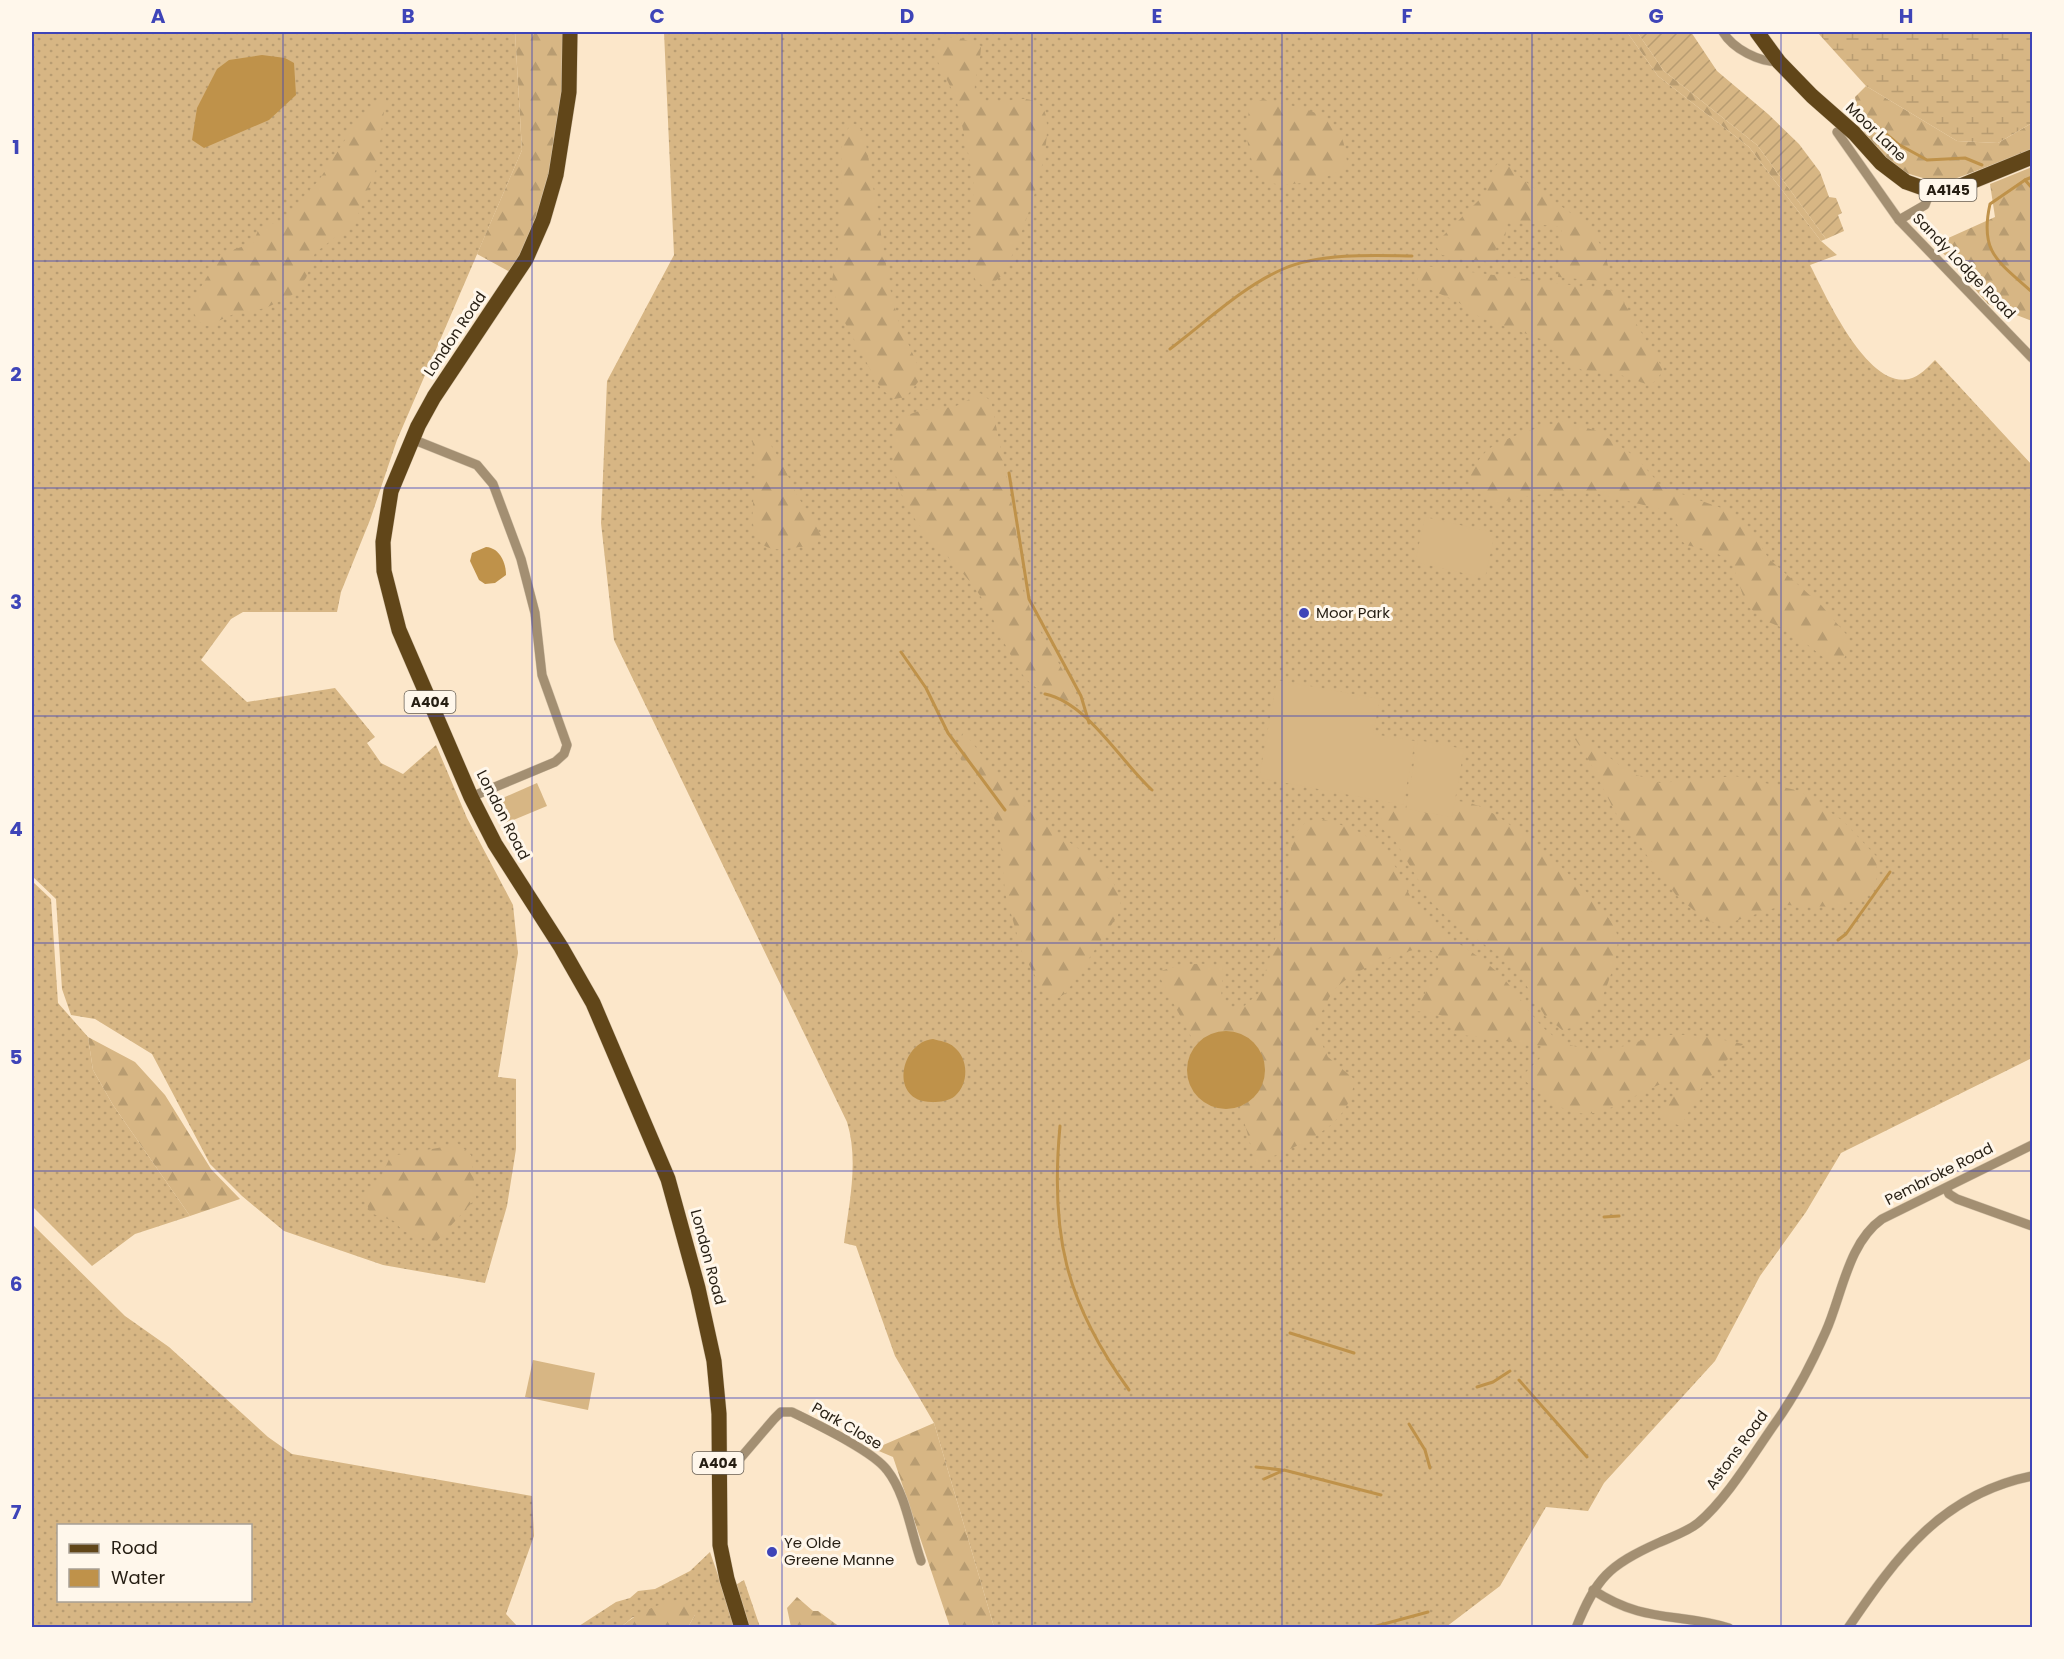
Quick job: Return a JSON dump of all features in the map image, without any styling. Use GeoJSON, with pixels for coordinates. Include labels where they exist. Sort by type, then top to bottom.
{"type":"FeatureCollection","features":[{"type":"Feature","properties":{"kind":"main road","name":"London Road"},"geometry":{"type":"LineString","coordinates":[[570,32],[569,92],[564,127],[556,174],[543,220],[526,259],[435,397],[412,439],[391,491],[385,519],[383,542],[386,586],[399,630],[471,797],[501,854],[561,947],[592,1003],[668,1179],[700,1298],[714,1361],[719,1414],[718,1470],[723,1564],[742,1628]]}},
{"type":"Feature","properties":{"kind":"main road","name":"Moor Lane"},"geometry":{"type":"LineString","coordinates":[[1757,32],[1779,62],[1890,171],[1906,182],[1931,189],[1951,190],[1966,186],[2032,157]]}},
{"type":"Feature","properties":{"kind":"street","name":"Moor Lane"},"geometry":{"type":"LineString","coordinates":[[1723,32],[1742,50],[1779,62]]}},
{"type":"Feature","properties":{"kind":"street","name":"Sandy Lodge Road"},"geometry":{"type":"LineString","coordinates":[[1838,132],[1899,220],[2032,358]]}},
{"type":"Feature","properties":{"kind":"street"},"geometry":{"type":"LineString","coordinates":[[1899,220],[1924,205],[1931,189]]}},
{"type":"Feature","properties":{"kind":"street"},"geometry":{"type":"LineString","coordinates":[[412,439],[477,465],[493,484],[521,559],[535,613],[542,675],[567,745],[564,754],[555,762],[471,797]]}},
{"type":"Feature","properties":{"kind":"street","name":"Pembroke Road"},"geometry":{"type":"LineString","coordinates":[[1863,1237],[1882,1220],[2032,1145]]}},
{"type":"Feature","properties":{"kind":"street"},"geometry":{"type":"LineString","coordinates":[[1946,1188],[1949,1194],[1957,1199],[2032,1226]]}},
{"type":"Feature","properties":{"kind":"street","name":"Astons Road"},"geometry":{"type":"LineString","coordinates":[[1576,1628],[1593,1590],[1606,1574],[1630,1556],[1697,1524],[1727,1490],[1793,1396],[1827,1329],[1863,1237]]}},
{"type":"Feature","properties":{"kind":"street","name":"Park Close"},"geometry":{"type":"LineString","coordinates":[[718,1470],[731,1469],[774,1419],[781,1413],[792,1412],[869,1455],[886,1468],[897,1488],[921,1561]]}},
{"type":"Feature","properties":{"kind":"street"},"geometry":{"type":"LineString","coordinates":[[1848,1628],[1906,1548],[1926,1529],[1948,1512],[1987,1489],[2032,1476]]}},
{"type":"Feature","properties":{"kind":"street"},"geometry":{"type":"LineString","coordinates":[[1593,1590],[1627,1609],[1648,1615],[1707,1621],[1729,1628]]}},
{"type":"Feature","properties":{"kind":"green space"},"geometry":{"type":"Polygon","coordinates":[[[32,32],[515,32],[522,150],[397,440],[370,520],[341,592],[337,612],[243,612],[231,619],[201,660],[247,702],[335,688],[375,737],[367,743],[381,763],[403,774],[436,745],[467,818],[513,905],[518,953],[498,1077],[516,1079],[516,1149],[507,1206],[485,1283],[383,1265],[284,1231],[242,1196],[210,1164],[152,1054],[95,1019],[71,1015],[62,989],[56,899],[32,876],[32,32]]]}},
{"type":"Feature","properties":{"kind":"green space"},"geometry":{"type":"Polygon","coordinates":[[[515,32],[565,32],[564,74],[548,186],[534,225],[512,273],[477,254],[522,150],[515,32]]]}},
{"type":"Feature","properties":{"kind":"green space"},"geometry":{"type":"Polygon","coordinates":[[[664,32],[1627,32],[1658,76],[1749,147],[1821,241],[1837,255],[1810,265],[1849,337],[1863,355],[1878,369],[1893,378],[1913,378],[1935,360],[2032,465],[2032,1058],[1841,1153],[1806,1212],[1760,1276],[1715,1361],[1604,1483],[1588,1511],[1546,1507],[1500,1586],[1446,1627],[994,1627],[934,1423],[895,1356],[856,1246],[844,1243],[853,1167],[851,1137],[847,1122],[614,640],[601,523],[607,381],[674,255],[664,32]]]}},
{"type":"Feature","properties":{"kind":"green space"},"geometry":{"type":"Polygon","coordinates":[[[1627,32],[1637,32],[1664,71],[1757,145],[1826,239],[1821,241],[1749,147],[1658,76],[1627,32]]]}},
{"type":"Feature","properties":{"kind":"green space"},"geometry":{"type":"Polygon","coordinates":[[[1637,32],[1691,32],[1717,71],[1799,144],[1820,172],[1829,197],[1836,198],[1842,213],[1838,215],[1844,231],[1826,239],[1757,145],[1664,71],[1637,32]]]}},
{"type":"Feature","properties":{"kind":"green space"},"geometry":{"type":"Polygon","coordinates":[[[1817,32],[2032,32],[2032,123],[1998,143],[1957,141],[1866,86],[1817,32]]]}},
{"type":"Feature","properties":{"kind":"green space"},"geometry":{"type":"Polygon","coordinates":[[[942,38],[960,38],[981,46],[975,96],[987,102],[1029,99],[1041,106],[1046,118],[1047,137],[1043,161],[1028,215],[1003,273],[986,288],[976,281],[970,268],[974,180],[956,98],[935,56],[935,47],[942,38]]]}},
{"type":"Feature","properties":{"kind":"green space"},"geometry":{"type":"Polygon","coordinates":[[[1866,86],[1957,141],[1998,143],[2032,123],[2032,150],[1949,181],[1933,181],[1906,173],[1874,148],[1861,127],[1855,97],[1866,86]]]}},
{"type":"Feature","properties":{"kind":"green space"},"geometry":{"type":"Polygon","coordinates":[[[386,97],[376,169],[355,222],[315,253],[306,278],[292,295],[266,308],[234,314],[207,326],[198,321],[190,305],[221,254],[253,243],[259,228],[281,221],[319,180],[352,129],[386,97]]]}},
{"type":"Feature","properties":{"kind":"green space"},"geometry":{"type":"Polygon","coordinates":[[[1263,99],[1307,110],[1330,122],[1339,131],[1347,162],[1337,172],[1313,181],[1284,185],[1269,182],[1261,176],[1255,168],[1248,147],[1247,124],[1251,105],[1263,99]]]}},
{"type":"Feature","properties":{"kind":"green space"},"geometry":{"type":"Polygon","coordinates":[[[855,124],[864,132],[890,288],[898,320],[918,366],[918,382],[906,397],[894,399],[881,389],[838,310],[832,280],[840,237],[842,141],[850,125],[855,124]]]}},
{"type":"Feature","properties":{"kind":"green space"},"geometry":{"type":"Polygon","coordinates":[[[1497,164],[1508,165],[1522,179],[1587,227],[1599,242],[1607,260],[1609,282],[1558,277],[1562,227],[1507,221],[1505,239],[1497,239],[1494,263],[1442,255],[1437,248],[1439,240],[1487,192],[1490,175],[1497,164]]]}},
{"type":"Feature","properties":{"kind":"green space"},"geometry":{"type":"Polygon","coordinates":[[[2032,167],[2032,321],[1988,304],[1935,244],[1995,217],[1990,184],[2032,167]]]}},
{"type":"Feature","properties":{"kind":"green space"},"geometry":{"type":"Polygon","coordinates":[[[1425,266],[1617,291],[1663,369],[1657,380],[1649,385],[1615,373],[1582,370],[1565,361],[1541,339],[1481,318],[1458,302],[1418,284],[1418,278],[1425,266]]]}},
{"type":"Feature","properties":{"kind":"green space"},"geometry":{"type":"Polygon","coordinates":[[[980,393],[991,401],[1014,515],[1023,590],[1035,622],[1084,707],[1047,693],[1033,685],[1021,673],[983,600],[958,567],[919,525],[900,489],[892,448],[894,434],[901,422],[907,416],[922,410],[956,406],[980,393]]]}},
{"type":"Feature","properties":{"kind":"green space"},"geometry":{"type":"Polygon","coordinates":[[[1564,421],[1597,431],[1636,457],[1662,487],[1730,511],[1750,529],[1769,559],[1821,605],[1846,634],[1849,647],[1844,659],[1832,664],[1790,631],[1766,621],[1746,605],[1732,562],[1713,551],[1686,545],[1680,539],[1676,522],[1664,510],[1586,491],[1533,495],[1492,504],[1479,492],[1470,476],[1480,458],[1489,449],[1514,436],[1564,421]]]}},
{"type":"Feature","properties":{"kind":"green space"},"geometry":{"type":"Polygon","coordinates":[[[765,437],[819,531],[821,536],[817,544],[776,549],[765,546],[757,539],[753,516],[755,462],[752,438],[765,437]]]}},
{"type":"Feature","properties":{"kind":"green space"},"geometry":{"type":"Polygon","coordinates":[[[1425,517],[1495,533],[1485,578],[1415,562],[1425,517]]]}},
{"type":"Feature","properties":{"kind":"green space"},"geometry":{"type":"Polygon","coordinates":[[[1277,680],[1380,699],[1373,734],[1415,741],[1403,805],[1259,778],[1277,680]]]}},
{"type":"Feature","properties":{"kind":"green space"},"geometry":{"type":"Polygon","coordinates":[[[964,732],[1007,788],[1038,820],[1086,854],[1114,884],[1121,900],[1118,915],[1066,993],[1058,998],[1045,994],[1022,952],[1005,893],[1000,831],[984,797],[955,750],[964,732]]]}},
{"type":"Feature","properties":{"kind":"green space"},"geometry":{"type":"Polygon","coordinates":[[[1581,735],[1628,772],[1660,783],[1735,776],[1800,791],[1843,821],[1877,857],[1876,881],[1862,898],[1836,907],[1784,905],[1726,924],[1706,921],[1676,895],[1615,812],[1590,762],[1575,739],[1581,735]]]}},
{"type":"Feature","properties":{"kind":"green space"},"geometry":{"type":"Polygon","coordinates":[[[1418,740],[1464,749],[1452,817],[1406,809],[1418,740]]]}},
{"type":"Feature","properties":{"kind":"green space"},"geometry":{"type":"Polygon","coordinates":[[[537,783],[547,806],[506,823],[496,801],[537,783]]]}},
{"type":"Feature","properties":{"kind":"green space"},"geometry":{"type":"Polygon","coordinates":[[[1454,801],[1468,802],[1481,807],[1513,828],[1556,862],[1608,917],[1617,937],[1618,945],[1614,962],[1601,1001],[1589,1019],[1583,1023],[1562,1030],[1545,1016],[1523,980],[1496,953],[1449,919],[1432,903],[1394,839],[1378,825],[1386,809],[1406,809],[1451,817],[1454,801]]]}},
{"type":"Feature","properties":{"kind":"green space"},"geometry":{"type":"Polygon","coordinates":[[[1322,819],[1348,827],[1377,843],[1393,862],[1419,910],[1442,931],[1496,971],[1541,1025],[1558,1039],[1583,1049],[1597,1050],[1670,1035],[1698,1036],[1743,1044],[1704,1083],[1681,1126],[1666,1121],[1660,1112],[1663,1105],[1680,1090],[1679,1084],[1670,1080],[1609,1109],[1593,1113],[1578,1113],[1562,1108],[1543,1096],[1521,1077],[1541,1057],[1542,1046],[1455,1034],[1450,1022],[1441,1015],[1415,1011],[1439,968],[1438,955],[1425,947],[1401,953],[1362,970],[1332,993],[1314,1027],[1328,1057],[1354,1079],[1351,1097],[1332,1124],[1319,1134],[1256,1164],[1240,1107],[1259,1089],[1264,1077],[1265,1063],[1205,1036],[1195,1044],[1157,972],[1190,964],[1223,967],[1221,999],[1233,1009],[1244,1006],[1259,993],[1289,892],[1291,848],[1297,831],[1307,821],[1322,819]]]}},
{"type":"Feature","properties":{"kind":"green space"},"geometry":{"type":"Polygon","coordinates":[[[32,881],[51,899],[58,1003],[88,1037],[93,1070],[113,1105],[190,1216],[135,1234],[92,1266],[32,1206],[32,881]]]}},
{"type":"Feature","properties":{"kind":"green space"},"geometry":{"type":"Polygon","coordinates":[[[88,1037],[135,1062],[165,1095],[211,1169],[240,1199],[190,1216],[113,1105],[93,1070],[88,1037]]]}},
{"type":"Feature","properties":{"kind":"green space"},"geometry":{"type":"Polygon","coordinates":[[[457,1143],[471,1155],[476,1198],[436,1242],[403,1231],[394,1221],[370,1213],[363,1193],[380,1179],[390,1157],[457,1143]]]}},
{"type":"Feature","properties":{"kind":"green space"},"geometry":{"type":"Polygon","coordinates":[[[32,1224],[125,1316],[169,1347],[268,1437],[292,1454],[532,1496],[534,1536],[506,1614],[518,1627],[32,1627],[32,1224]]]}},
{"type":"Feature","properties":{"kind":"green space"},"geometry":{"type":"Polygon","coordinates":[[[533,1360],[595,1373],[588,1410],[525,1397],[533,1360]]]}},
{"type":"Feature","properties":{"kind":"green space"},"geometry":{"type":"Polygon","coordinates":[[[934,1423],[994,1627],[950,1627],[893,1457],[874,1449],[934,1423]]]}},
{"type":"Feature","properties":{"kind":"green space"},"geometry":{"type":"Polygon","coordinates":[[[710,1552],[736,1627],[688,1627],[695,1615],[633,1617],[621,1627],[579,1626],[616,1602],[630,1598],[638,1591],[655,1589],[690,1571],[710,1552]]]}},
{"type":"Feature","properties":{"kind":"green space"},"geometry":{"type":"Polygon","coordinates":[[[744,1580],[760,1627],[748,1627],[734,1586],[744,1580]]]}},
{"type":"Feature","properties":{"kind":"green space"},"geometry":{"type":"Polygon","coordinates":[[[797,1597],[813,1611],[818,1611],[840,1627],[791,1627],[787,1608],[797,1597]]]}},
{"type":"Feature","properties":{"kind":"green space"},"geometry":{"type":"Polygon","coordinates":[[[682,1599],[695,1615],[688,1627],[621,1627],[649,1609],[682,1599]]]}},
{"type":"Feature","properties":{"kind":"water"},"geometry":{"type":"Polygon","coordinates":[[[262,55],[285,58],[294,63],[296,95],[269,120],[204,148],[192,140],[197,108],[217,69],[229,60],[262,55]]]}},
{"type":"Feature","properties":{"kind":"water"},"geometry":{"type":"Polygon","coordinates":[[[486,547],[498,553],[505,566],[506,575],[495,583],[485,584],[479,580],[470,561],[472,553],[486,547]]]}},
{"type":"Feature","properties":{"kind":"water"},"geometry":{"type":"Polygon","coordinates":[[[1218,1031],[1234,1031],[1248,1037],[1259,1048],[1265,1062],[1265,1078],[1259,1092],[1248,1103],[1234,1109],[1218,1109],[1204,1103],[1193,1092],[1187,1078],[1187,1062],[1193,1048],[1204,1037],[1218,1031]]]}},
{"type":"Feature","properties":{"kind":"water"},"geometry":{"type":"Polygon","coordinates":[[[933,1039],[954,1047],[965,1065],[965,1078],[960,1091],[950,1099],[939,1102],[919,1100],[909,1093],[905,1083],[904,1072],[913,1050],[933,1039]]]}},
{"type":"Feature","properties":{"kind":"waterway"},"geometry":{"type":"LineString","coordinates":[[1860,112],[1898,144],[1927,160],[1965,158],[1982,165]]}},
{"type":"Feature","properties":{"kind":"waterway"},"geometry":{"type":"LineString","coordinates":[[2032,177],[2025,180],[2032,188]]}},
{"type":"Feature","properties":{"kind":"waterway"},"geometry":{"type":"LineString","coordinates":[[2025,180],[1990,204],[1987,234],[1994,255],[2032,292]]}},
{"type":"Feature","properties":{"kind":"waterway"},"geometry":{"type":"LineString","coordinates":[[1170,349],[1253,285],[1283,269],[1313,260],[1330,258],[1364,255],[1412,256]]}},
{"type":"Feature","properties":{"kind":"waterway"},"geometry":{"type":"LineString","coordinates":[[1009,473],[1029,599],[1081,696],[1089,723]]}},
{"type":"Feature","properties":{"kind":"waterway"},"geometry":{"type":"LineString","coordinates":[[901,652],[926,688],[948,733],[1005,810]]}},
{"type":"Feature","properties":{"kind":"waterway"},"geometry":{"type":"LineString","coordinates":[[1045,694],[1061,700],[1090,721],[1152,790]]}},
{"type":"Feature","properties":{"kind":"waterway"},"geometry":{"type":"LineString","coordinates":[[1838,940],[1846,934],[1890,872]]}},
{"type":"Feature","properties":{"kind":"waterway"},"geometry":{"type":"LineString","coordinates":[[1060,1126],[1057,1164],[1058,1200],[1067,1265],[1076,1296],[1090,1327],[1107,1358],[1129,1390]]}},
{"type":"Feature","properties":{"kind":"waterway"},"geometry":{"type":"LineString","coordinates":[[1604,1217],[1619,1216]]}},
{"type":"Feature","properties":{"kind":"waterway"},"geometry":{"type":"LineString","coordinates":[[1290,1333],[1354,1353]]}},
{"type":"Feature","properties":{"kind":"waterway"},"geometry":{"type":"LineString","coordinates":[[1477,1387],[1493,1382],[1510,1371]]}},
{"type":"Feature","properties":{"kind":"waterway"},"geometry":{"type":"LineString","coordinates":[[1519,1380],[1587,1457]]}},
{"type":"Feature","properties":{"kind":"waterway"},"geometry":{"type":"LineString","coordinates":[[1409,1424],[1425,1450],[1430,1468]]}},
{"type":"Feature","properties":{"kind":"waterway"},"geometry":{"type":"LineString","coordinates":[[1256,1467],[1282,1470]]}},
{"type":"Feature","properties":{"kind":"waterway"},"geometry":{"type":"LineString","coordinates":[[1264,1479],[1284,1470],[1381,1495]]}},
{"type":"Feature","properties":{"kind":"waterway"},"geometry":{"type":"LineString","coordinates":[[1369,1628],[1428,1612]]}},
{"type":"Feature","properties":{"kind":"place","name":"Moor Park"},"geometry":{"type":"Point","coordinates":[1304,613]}},
{"type":"Feature","properties":{"kind":"place","name":"Ye Olde Greene Manne"},"geometry":{"type":"Point","coordinates":[772,1552]}}]}
